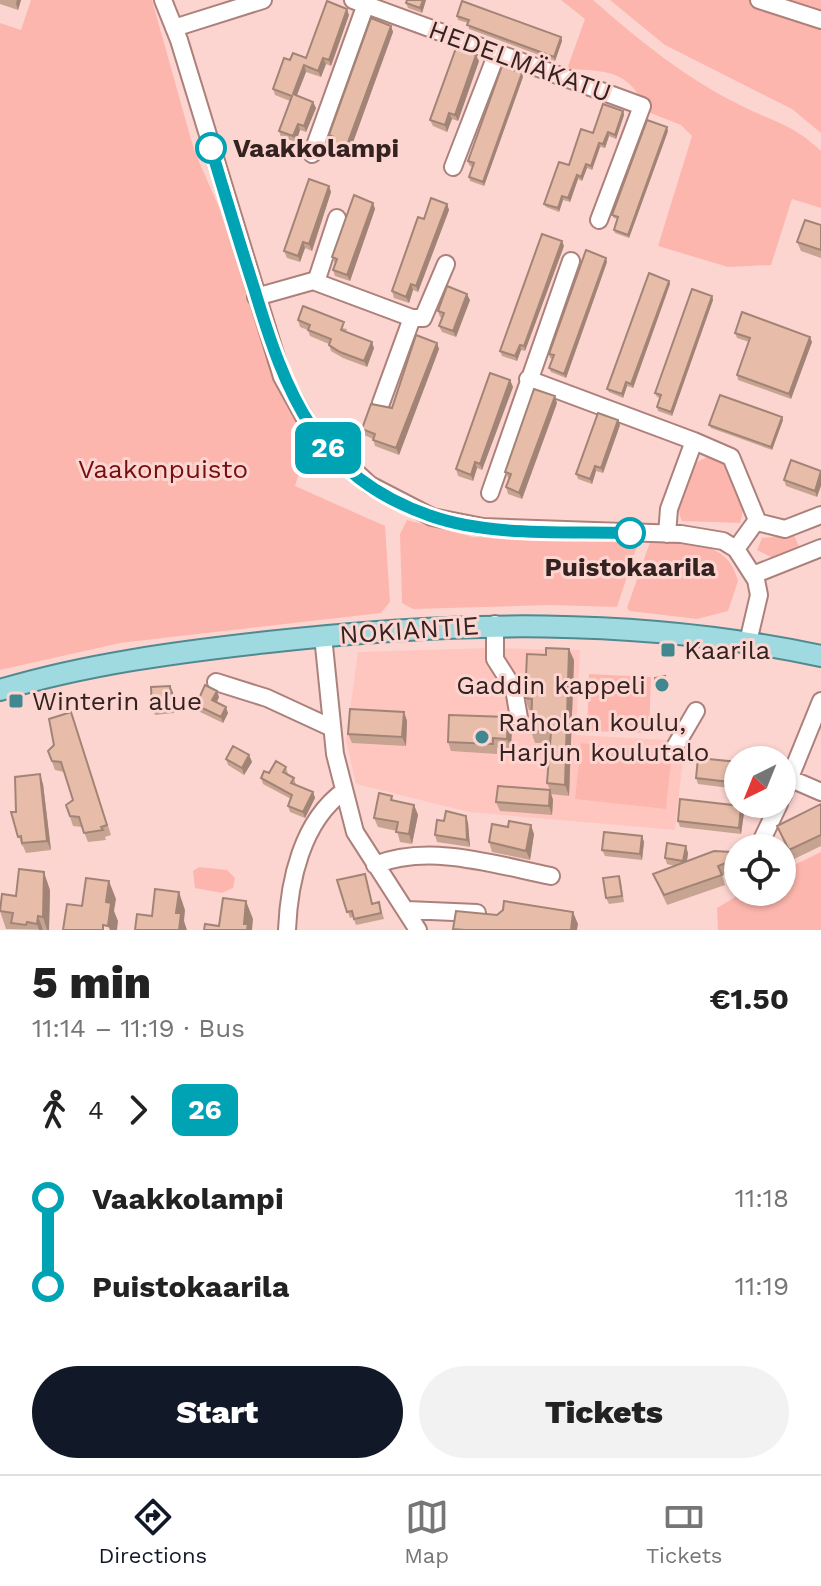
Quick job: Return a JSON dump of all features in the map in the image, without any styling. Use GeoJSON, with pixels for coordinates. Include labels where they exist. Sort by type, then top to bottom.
{"type":"FeatureCollection","features":[{"type":"Feature","properties":{"kind":"main road","name":"NOKIANTIE"},"geometry":{"type":"LineString","coordinates":[[0,690],[125,661],[323,636],[495,624],[609,626],[748,642],[821,656]]}},
{"type":"Feature","properties":{"kind":"street"},"geometry":{"type":"LineString","coordinates":[[163,0],[282,377],[313,433],[370,485],[432,517],[483,527],[710,537],[736,549],[753,575],[759,595],[748,642]]}},
{"type":"Feature","properties":{"kind":"street"},"geometry":{"type":"LineString","coordinates":[[174,28],[263,0]]}},
{"type":"Feature","properties":{"kind":"street"},"geometry":{"type":"LineString","coordinates":[[759,0],[821,20]]}},
{"type":"Feature","properties":{"kind":"street"},"geometry":{"type":"LineString","coordinates":[[312,154],[359,2]]}},
{"type":"Feature","properties":{"kind":"street","name":"HEDELMÄKATU"},"geometry":{"type":"LineString","coordinates":[[359,2],[642,106],[599,220]]}},
{"type":"Feature","properties":{"kind":"street"},"geometry":{"type":"LineString","coordinates":[[453,167],[497,53]]}},
{"type":"Feature","properties":{"kind":"street"},"geometry":{"type":"LineString","coordinates":[[316,282],[337,218]]}},
{"type":"Feature","properties":{"kind":"street"},"geometry":{"type":"LineString","coordinates":[[490,493],[571,261]]}},
{"type":"Feature","properties":{"kind":"street"},"geometry":{"type":"LineString","coordinates":[[256,297],[316,282],[412,318],[423,318],[446,264]]}},
{"type":"Feature","properties":{"kind":"street"},"geometry":{"type":"LineString","coordinates":[[381,403],[412,318]]}},
{"type":"Feature","properties":{"kind":"street"},"geometry":{"type":"LineString","coordinates":[[528,379],[731,457],[757,522]]}},
{"type":"Feature","properties":{"kind":"street"},"geometry":{"type":"LineString","coordinates":[[667,534],[674,494],[694,441]]}},
{"type":"Feature","properties":{"kind":"street"},"geometry":{"type":"LineString","coordinates":[[757,522],[785,529],[821,515]]}},
{"type":"Feature","properties":{"kind":"street"},"geometry":{"type":"LineString","coordinates":[[736,549],[757,522]]}},
{"type":"Feature","properties":{"kind":"street"},"geometry":{"type":"LineString","coordinates":[[753,575],[821,548]]}},
{"type":"Feature","properties":{"kind":"street"},"geometry":{"type":"LineString","coordinates":[[495,624],[495,659],[514,689],[519,718]]}},
{"type":"Feature","properties":{"kind":"street"},"geometry":{"type":"LineString","coordinates":[[323,636],[332,728],[355,832],[418,930]]}},
{"type":"Feature","properties":{"kind":"street"},"geometry":{"type":"LineString","coordinates":[[216,682],[267,698],[332,728]]}},
{"type":"Feature","properties":{"kind":"street"},"geometry":{"type":"LineString","coordinates":[[796,766],[821,701]]}},
{"type":"Feature","properties":{"kind":"street"},"geometry":{"type":"LineString","coordinates":[[672,752],[696,711]]}},
{"type":"Feature","properties":{"kind":"street"},"geometry":{"type":"LineString","coordinates":[[796,781],[821,792]]}},
{"type":"Feature","properties":{"kind":"street"},"geometry":{"type":"LineString","coordinates":[[287,930],[289,897],[297,864],[321,811],[344,791]]}},
{"type":"Feature","properties":{"kind":"street"},"geometry":{"type":"LineString","coordinates":[[375,865],[402,858],[433,856],[478,861],[551,876]]}},
{"type":"Feature","properties":{"kind":"street"},"geometry":{"type":"LineString","coordinates":[[407,910],[438,909],[498,916]]}},
{"type":"Feature","properties":{"kind":"shaded area","name":"Raholan koulu, Harjun koulutalo"},"geometry":{"type":"Polygon","coordinates":[[[490,648],[580,650],[576,735],[685,741],[675,830],[469,812],[356,784],[346,740],[358,652],[490,648]]]}},
{"type":"Feature","properties":{"kind":"green space","name":"Vaakonpuisto"},"geometry":{"type":"Polygon","coordinates":[[[31,0],[152,0],[194,150],[221,212],[271,372],[309,442],[295,486],[385,526],[390,602],[381,613],[120,643],[0,670],[0,23],[21,30],[31,0]]]}},
{"type":"Feature","properties":{"kind":"green space"},"geometry":{"type":"Polygon","coordinates":[[[561,0],[593,0],[681,70],[720,94],[791,129],[821,151],[821,208],[792,199],[771,265],[728,267],[658,246],[692,136],[681,125],[648,112],[641,98],[625,80],[606,72],[567,69],[585,19],[561,0]]]}},
{"type":"Feature","properties":{"kind":"green space"},"geometry":{"type":"Polygon","coordinates":[[[610,0],[821,0],[821,133],[792,109],[665,45],[610,0]]]}},
{"type":"Feature","properties":{"kind":"green space"},"geometry":{"type":"Polygon","coordinates":[[[709,456],[723,464],[743,511],[740,523],[682,521],[680,500],[693,464],[709,456]]]}},
{"type":"Feature","properties":{"kind":"green space"},"geometry":{"type":"Polygon","coordinates":[[[407,520],[473,537],[638,543],[617,607],[550,605],[413,609],[402,603],[400,534],[407,520]]]}},
{"type":"Feature","properties":{"kind":"green space"},"geometry":{"type":"Polygon","coordinates":[[[794,535],[800,549],[775,559],[757,550],[762,538],[794,535]]]}},
{"type":"Feature","properties":{"kind":"green space"},"geometry":{"type":"Polygon","coordinates":[[[650,542],[703,546],[725,557],[738,581],[728,611],[697,619],[630,611],[627,608],[650,542]]]}},
{"type":"Feature","properties":{"kind":"green space"},"geometry":{"type":"Polygon","coordinates":[[[589,674],[651,677],[649,733],[587,731],[589,674]]]}},
{"type":"Feature","properties":{"kind":"green space"},"geometry":{"type":"Polygon","coordinates":[[[581,743],[672,752],[666,809],[575,799],[581,743]]]}},
{"type":"Feature","properties":{"kind":"green space"},"geometry":{"type":"Polygon","coordinates":[[[821,852],[821,930],[718,930],[717,908],[724,904],[796,906],[796,864],[821,852]]]}},
{"type":"Feature","properties":{"kind":"green space"},"geometry":{"type":"Polygon","coordinates":[[[199,867],[227,870],[235,878],[233,888],[222,893],[195,888],[193,871],[199,867]]]}},
{"type":"Feature","properties":{"kind":"building"},"geometry":{"type":"Polygon","coordinates":[[[407,0],[423,0],[420,8],[406,3],[407,0]]]}},
{"type":"Feature","properties":{"kind":"building"},"geometry":{"type":"Polygon","coordinates":[[[327,1],[347,9],[329,60],[323,58],[318,71],[304,65],[293,94],[313,102],[304,126],[298,124],[293,136],[279,131],[292,96],[273,89],[284,58],[290,60],[293,53],[306,58],[327,1]]]}},
{"type":"Feature","properties":{"kind":"building"},"geometry":{"type":"Polygon","coordinates":[[[462,1],[561,37],[554,57],[467,25],[469,20],[457,16],[462,1]]]}},
{"type":"Feature","properties":{"kind":"building"},"geometry":{"type":"Polygon","coordinates":[[[371,18],[391,26],[344,153],[330,148],[334,137],[329,135],[371,18]]]}},
{"type":"Feature","properties":{"kind":"building"},"geometry":{"type":"Polygon","coordinates":[[[456,48],[476,55],[455,115],[449,113],[445,125],[430,120],[456,48]]]}},
{"type":"Feature","properties":{"kind":"building"},"geometry":{"type":"Polygon","coordinates":[[[502,66],[522,73],[483,182],[469,177],[474,163],[468,161],[502,66]]]}},
{"type":"Feature","properties":{"kind":"building"},"geometry":{"type":"Polygon","coordinates":[[[603,104],[623,111],[615,135],[608,132],[603,144],[599,143],[591,166],[586,164],[581,177],[577,175],[568,198],[562,196],[558,208],[544,204],[559,162],[569,165],[581,129],[593,133],[603,104]]]}},
{"type":"Feature","properties":{"kind":"building"},"geometry":{"type":"Polygon","coordinates":[[[647,120],[667,127],[628,235],[614,230],[618,217],[612,215],[647,120]]]}},
{"type":"Feature","properties":{"kind":"building"},"geometry":{"type":"Polygon","coordinates":[[[309,179],[329,186],[309,244],[303,242],[298,256],[284,251],[309,179]]]}},
{"type":"Feature","properties":{"kind":"building"},"geometry":{"type":"Polygon","coordinates":[[[354,195],[373,203],[347,275],[333,270],[337,259],[332,257],[354,195]]]}},
{"type":"Feature","properties":{"kind":"building"},"geometry":{"type":"Polygon","coordinates":[[[431,198],[447,204],[416,286],[411,284],[406,297],[392,291],[418,217],[424,219],[431,198]]]}},
{"type":"Feature","properties":{"kind":"building"},"geometry":{"type":"Polygon","coordinates":[[[805,220],[821,225],[821,250],[797,242],[805,220]]]}},
{"type":"Feature","properties":{"kind":"building"},"geometry":{"type":"Polygon","coordinates":[[[542,234],[562,241],[524,346],[520,345],[515,356],[500,351],[542,234]]]}},
{"type":"Feature","properties":{"kind":"building"},"geometry":{"type":"Polygon","coordinates":[[[586,250],[606,258],[564,374],[549,368],[554,355],[549,354],[586,250]]]}},
{"type":"Feature","properties":{"kind":"building"},"geometry":{"type":"Polygon","coordinates":[[[649,273],[669,281],[631,384],[626,382],[622,394],[607,389],[649,273]]]}},
{"type":"Feature","properties":{"kind":"building"},"geometry":{"type":"Polygon","coordinates":[[[447,286],[467,294],[453,331],[439,326],[444,313],[438,311],[447,286]]]}},
{"type":"Feature","properties":{"kind":"building"},"geometry":{"type":"Polygon","coordinates":[[[692,289],[712,296],[671,412],[657,407],[661,395],[655,393],[692,289]]]}},
{"type":"Feature","properties":{"kind":"building"},"geometry":{"type":"Polygon","coordinates":[[[303,306],[344,322],[341,330],[372,342],[364,361],[340,352],[329,345],[331,339],[308,330],[310,325],[298,320],[303,306]]]}},
{"type":"Feature","properties":{"kind":"building"},"geometry":{"type":"Polygon","coordinates":[[[742,312],[810,337],[789,394],[737,375],[750,338],[735,333],[742,312]]]}},
{"type":"Feature","properties":{"kind":"building"},"geometry":{"type":"Polygon","coordinates":[[[416,335],[437,343],[396,448],[373,440],[375,434],[362,429],[371,404],[392,408],[416,335]]]}},
{"type":"Feature","properties":{"kind":"building"},"geometry":{"type":"Polygon","coordinates":[[[490,373],[510,380],[480,464],[475,462],[471,475],[456,469],[490,373]]]}},
{"type":"Feature","properties":{"kind":"building"},"geometry":{"type":"Polygon","coordinates":[[[534,389],[555,396],[519,493],[506,487],[511,474],[505,472],[534,389]]]}},
{"type":"Feature","properties":{"kind":"building"},"geometry":{"type":"Polygon","coordinates":[[[720,395],[782,417],[771,447],[709,425],[720,395]]]}},
{"type":"Feature","properties":{"kind":"building"},"geometry":{"type":"Polygon","coordinates":[[[598,413],[618,420],[601,468],[595,466],[590,479],[576,474],[598,413]]]}},
{"type":"Feature","properties":{"kind":"building"},"geometry":{"type":"Polygon","coordinates":[[[791,460],[821,471],[815,491],[784,480],[791,460]]]}},
{"type":"Feature","properties":{"kind":"building"},"geometry":{"type":"Polygon","coordinates":[[[546,648],[569,649],[565,785],[547,783],[551,732],[531,731],[532,699],[525,698],[527,654],[546,655],[546,648]]]}},
{"type":"Feature","properties":{"kind":"building"},"geometry":{"type":"Polygon","coordinates":[[[665,676],[666,686],[656,688],[655,678],[665,676]]]}},
{"type":"Feature","properties":{"kind":"building"},"geometry":{"type":"Polygon","coordinates":[[[205,685],[217,691],[212,700],[226,707],[221,717],[196,705],[205,685]]]}},
{"type":"Feature","properties":{"kind":"building"},"geometry":{"type":"Polygon","coordinates":[[[170,686],[172,707],[152,708],[151,687],[170,686]]]}},
{"type":"Feature","properties":{"kind":"building"},"geometry":{"type":"Polygon","coordinates":[[[350,709],[404,712],[402,737],[348,734],[350,709]]]}},
{"type":"Feature","properties":{"kind":"building"},"geometry":{"type":"Polygon","coordinates":[[[71,712],[107,825],[101,827],[103,830],[84,833],[79,817],[70,816],[66,805],[73,800],[61,762],[52,761],[48,751],[54,745],[49,719],[71,712]]]}},
{"type":"Feature","properties":{"kind":"building"},"geometry":{"type":"Polygon","coordinates":[[[449,715],[508,717],[507,739],[493,738],[493,744],[448,742],[449,715]]]}},
{"type":"Feature","properties":{"kind":"building"},"geometry":{"type":"Polygon","coordinates":[[[233,746],[249,755],[242,768],[226,759],[233,746]]]}},
{"type":"Feature","properties":{"kind":"building"},"geometry":{"type":"Polygon","coordinates":[[[698,758],[724,761],[724,781],[696,778],[698,758]]]}},
{"type":"Feature","properties":{"kind":"building"},"geometry":{"type":"Polygon","coordinates":[[[276,761],[286,767],[283,772],[294,778],[291,783],[313,792],[303,812],[288,806],[292,795],[261,778],[264,771],[269,773],[276,761]]]}},
{"type":"Feature","properties":{"kind":"building"},"geometry":{"type":"Polygon","coordinates":[[[40,774],[47,841],[22,843],[11,812],[16,812],[15,777],[40,774]]]}},
{"type":"Feature","properties":{"kind":"building"},"geometry":{"type":"Polygon","coordinates":[[[498,786],[550,790],[549,806],[496,802],[498,786]]]}},
{"type":"Feature","properties":{"kind":"building"},"geometry":{"type":"Polygon","coordinates":[[[379,793],[392,796],[391,800],[414,805],[409,834],[396,832],[398,822],[374,818],[379,793]]]}},
{"type":"Feature","properties":{"kind":"building"},"geometry":{"type":"Polygon","coordinates":[[[680,799],[724,804],[724,818],[740,818],[739,828],[678,821],[680,799]]]}},
{"type":"Feature","properties":{"kind":"building"},"geometry":{"type":"Polygon","coordinates":[[[821,804],[821,835],[796,847],[796,834],[781,834],[777,826],[821,804]]]}},
{"type":"Feature","properties":{"kind":"building"},"geometry":{"type":"Polygon","coordinates":[[[446,811],[466,816],[467,840],[435,835],[437,820],[444,821],[446,811]]]}},
{"type":"Feature","properties":{"kind":"building"},"geometry":{"type":"Polygon","coordinates":[[[509,821],[531,825],[526,851],[489,842],[492,824],[508,827],[509,821]]]}},
{"type":"Feature","properties":{"kind":"building"},"geometry":{"type":"Polygon","coordinates":[[[604,832],[642,836],[640,854],[602,850],[604,832]]]}},
{"type":"Feature","properties":{"kind":"building"},"geometry":{"type":"Polygon","coordinates":[[[667,843],[686,846],[683,861],[665,858],[667,843]]]}},
{"type":"Feature","properties":{"kind":"building"},"geometry":{"type":"Polygon","coordinates":[[[714,851],[724,852],[724,864],[718,866],[722,875],[664,895],[653,874],[714,851]]]}},
{"type":"Feature","properties":{"kind":"building"},"geometry":{"type":"Polygon","coordinates":[[[19,869],[44,872],[43,917],[38,916],[37,924],[11,923],[13,913],[0,911],[2,894],[16,896],[19,869]]]}},
{"type":"Feature","properties":{"kind":"building"},"geometry":{"type":"Polygon","coordinates":[[[365,874],[372,904],[379,902],[381,913],[354,919],[352,911],[347,912],[337,880],[365,874]]]}},
{"type":"Feature","properties":{"kind":"building"},"geometry":{"type":"Polygon","coordinates":[[[619,876],[622,896],[606,898],[603,878],[619,876]]]}},
{"type":"Feature","properties":{"kind":"building"},"geometry":{"type":"Polygon","coordinates":[[[86,878],[109,881],[106,902],[111,903],[108,926],[103,925],[103,930],[63,930],[67,904],[82,906],[86,878]]]}},
{"type":"Feature","properties":{"kind":"building"},"geometry":{"type":"Polygon","coordinates":[[[155,889],[179,892],[176,913],[181,913],[179,930],[135,930],[137,914],[152,916],[155,889]]]}},
{"type":"Feature","properties":{"kind":"building"},"geometry":{"type":"Polygon","coordinates":[[[223,898],[246,901],[244,924],[248,924],[247,930],[204,930],[205,924],[219,926],[223,898]]]}},
{"type":"Feature","properties":{"kind":"building"},"geometry":{"type":"Polygon","coordinates":[[[504,901],[573,912],[571,930],[453,929],[456,911],[497,915],[503,910],[504,901]]]}},
{"type":"Feature","properties":{"kind":"bus line","name":"26"},"geometry":{"type":"LineString","coordinates":[[211,148],[282,377],[313,433],[342,463],[370,485],[432,517],[483,527],[630,533]]}},
{"type":"Feature","properties":{"kind":"place","name":"Vaakkolampi"},"geometry":{"type":"Point","coordinates":[211,148]}},
{"type":"Feature","properties":{"kind":"place","name":"Puistokaarila"},"geometry":{"type":"Point","coordinates":[630,533]}},
{"type":"Feature","properties":{"kind":"place","name":"Kaarila"},"geometry":{"type":"Point","coordinates":[668,650]}},
{"type":"Feature","properties":{"kind":"place","name":"Gaddin kappeli"},"geometry":{"type":"Point","coordinates":[662,685]}},
{"type":"Feature","properties":{"kind":"place","name":"Winterin alue"},"geometry":{"type":"Point","coordinates":[16,701]}},
{"type":"Feature","properties":{"kind":"place","name":"Raholan koulu, Harjun koulutalo"},"geometry":{"type":"Point","coordinates":[482,737]}}]}
